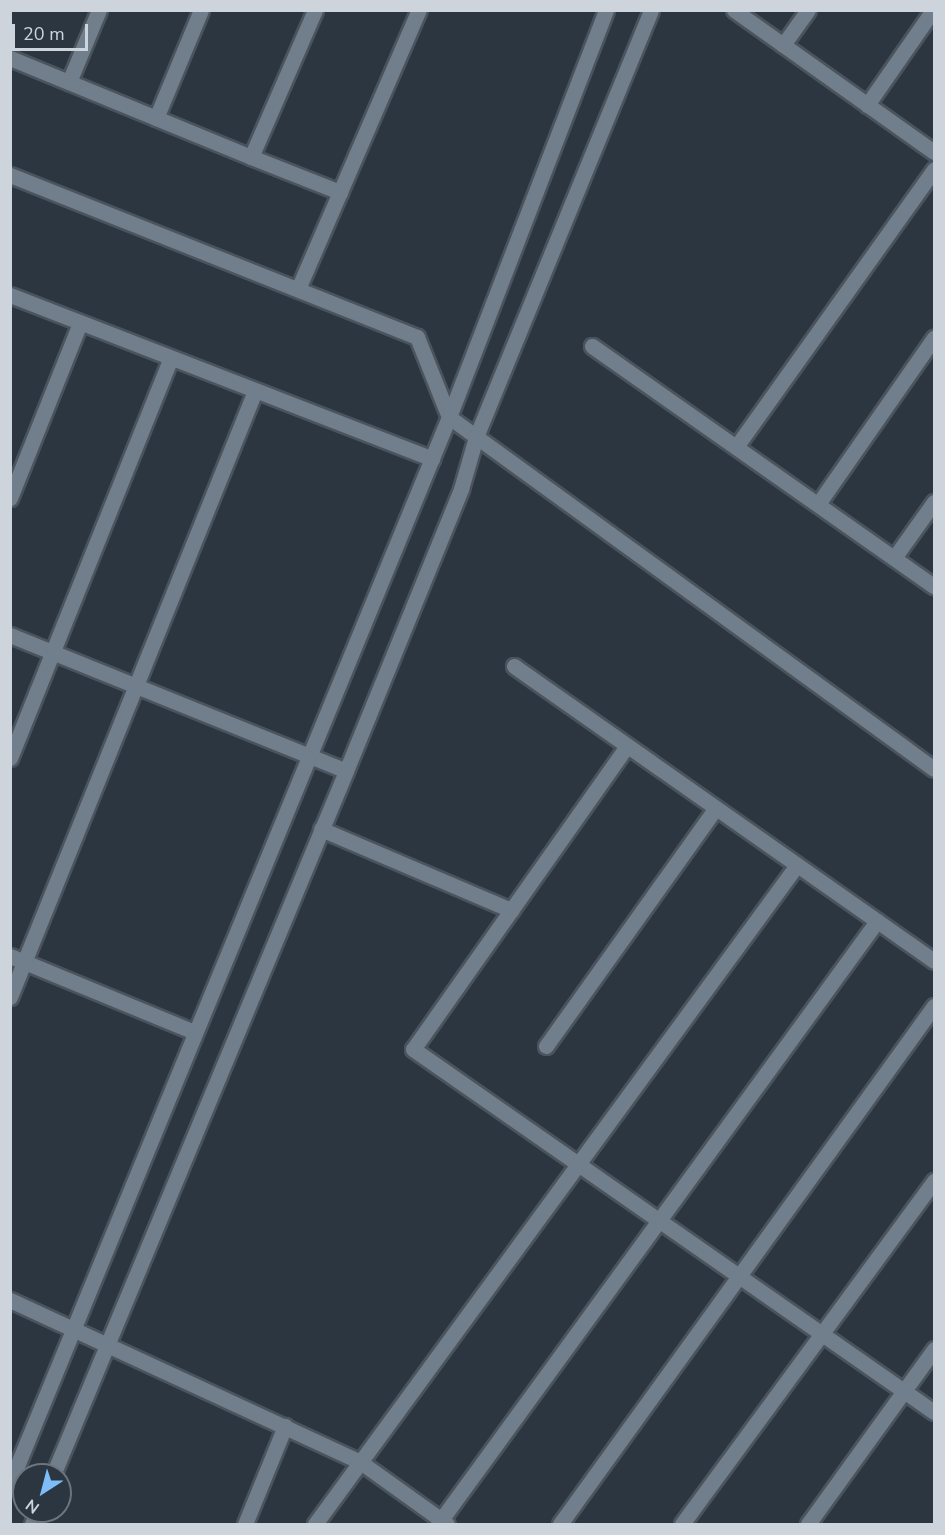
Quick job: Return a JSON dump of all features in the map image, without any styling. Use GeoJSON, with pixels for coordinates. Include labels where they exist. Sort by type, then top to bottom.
{"type":"FeatureCollection","features":[{"type":"Feature","properties":{"kind":"street"},"geometry":{"type":"LineString","coordinates":[[69,82],[99,10]]}},
{"type":"Feature","properties":{"kind":"street"},"geometry":{"type":"LineString","coordinates":[[156,118],[201,10]]}},
{"type":"Feature","properties":{"kind":"street"},"geometry":{"type":"LineString","coordinates":[[251,157],[315,10]]}},
{"type":"Feature","properties":{"kind":"street"},"geometry":{"type":"LineString","coordinates":[[298,289],[419,10]]}},
{"type":"Feature","properties":{"kind":"street"},"geometry":{"type":"LineString","coordinates":[[10,1483],[449,417],[606,10]]}},
{"type":"Feature","properties":{"kind":"street"},"geometry":{"type":"LineString","coordinates":[[58,1463],[346,771],[460,489],[476,437],[651,10]]}},
{"type":"Feature","properties":{"kind":"street"},"geometry":{"type":"LineString","coordinates":[[734,10],[934,152]]}},
{"type":"Feature","properties":{"kind":"street"},"geometry":{"type":"LineString","coordinates":[[783,45],[808,10]]}},
{"type":"Feature","properties":{"kind":"street"},"geometry":{"type":"LineString","coordinates":[[867,105],[933,10]]}},
{"type":"Feature","properties":{"kind":"street"},"geometry":{"type":"LineString","coordinates":[[10,58],[340,192]]}},
{"type":"Feature","properties":{"kind":"street"},"geometry":{"type":"LineString","coordinates":[[736,447],[934,169]]}},
{"type":"Feature","properties":{"kind":"street"},"geometry":{"type":"LineString","coordinates":[[10,175],[417,336],[449,417],[934,769]]}},
{"type":"Feature","properties":{"kind":"street"},"geometry":{"type":"LineString","coordinates":[[10,295],[432,459]]}},
{"type":"Feature","properties":{"kind":"street"},"geometry":{"type":"LineString","coordinates":[[10,498],[80,323]]}},
{"type":"Feature","properties":{"kind":"street"},"geometry":{"type":"LineString","coordinates":[[818,504],[934,338]]}},
{"type":"Feature","properties":{"kind":"street"},"geometry":{"type":"LineString","coordinates":[[592,346],[934,586]]}},
{"type":"Feature","properties":{"kind":"street"},"geometry":{"type":"LineString","coordinates":[[10,758],[171,358]]}},
{"type":"Feature","properties":{"kind":"street"},"geometry":{"type":"LineString","coordinates":[[10,997],[18,958],[136,686],[255,391]]}},
{"type":"Feature","properties":{"kind":"street"},"geometry":{"type":"LineString","coordinates":[[894,558],[934,502]]}},
{"type":"Feature","properties":{"kind":"street"},"geometry":{"type":"LineString","coordinates":[[10,635],[346,771]]}},
{"type":"Feature","properties":{"kind":"street"},"geometry":{"type":"LineString","coordinates":[[514,666],[934,961]]}},
{"type":"Feature","properties":{"kind":"street"},"geometry":{"type":"LineString","coordinates":[[627,746],[413,1049],[934,1412]]}},
{"type":"Feature","properties":{"kind":"street"},"geometry":{"type":"LineString","coordinates":[[546,1046],[716,808]]}},
{"type":"Feature","properties":{"kind":"street"},"geometry":{"type":"LineString","coordinates":[[321,829],[511,910]]}},
{"type":"Feature","properties":{"kind":"street"},"geometry":{"type":"LineString","coordinates":[[315,1524],[797,864]]}},
{"type":"Feature","properties":{"kind":"street"},"geometry":{"type":"LineString","coordinates":[[10,1300],[76,1327],[359,1461],[442,1523],[877,921]]}},
{"type":"Feature","properties":{"kind":"street"},"geometry":{"type":"LineString","coordinates":[[18,958],[194,1032]]}},
{"type":"Feature","properties":{"kind":"street"},"geometry":{"type":"LineString","coordinates":[[560,1524],[934,1006]]}},
{"type":"Feature","properties":{"kind":"street"},"geometry":{"type":"LineString","coordinates":[[682,1524],[934,1181]]}},
{"type":"Feature","properties":{"kind":"street"},"geometry":{"type":"LineString","coordinates":[[808,1524],[934,1349]]}},
{"type":"Feature","properties":{"kind":"street"},"geometry":{"type":"LineString","coordinates":[[245,1524],[285,1426]]}}]}
